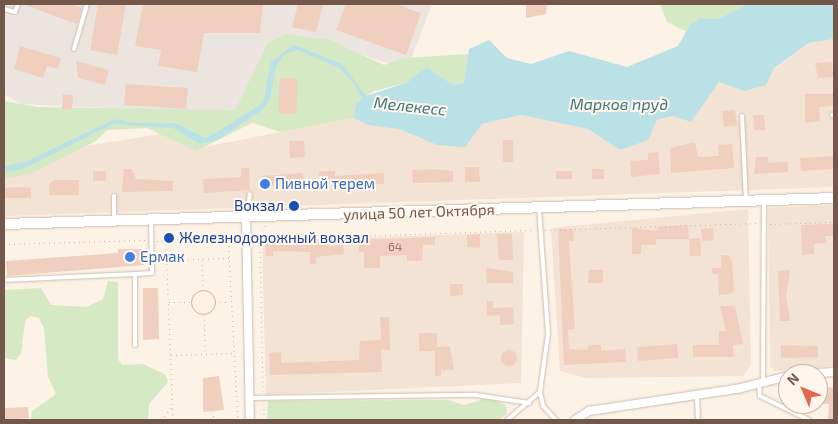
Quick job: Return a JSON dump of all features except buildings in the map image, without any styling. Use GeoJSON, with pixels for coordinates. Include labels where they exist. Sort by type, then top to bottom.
{"type":"FeatureCollection","features":[{"type":"Feature","properties":{"kind":"main road","name":"улица 50 лет Октября"},"geometry":{"type":"LineString","coordinates":[[4,224],[151,221],[834,198]]}},
{"type":"Feature","properties":{"kind":"street"},"geometry":{"type":"LineString","coordinates":[[246,218],[250,420]]}},
{"type":"Feature","properties":{"kind":"street"},"geometry":{"type":"LineString","coordinates":[[574,420],[589,411],[697,395],[778,378]]}},
{"type":"Feature","properties":{"kind":"lane"},"geometry":{"type":"LineString","coordinates":[[4,9],[15,12],[18,4]]}},
{"type":"Feature","properties":{"kind":"lane"},"geometry":{"type":"LineString","coordinates":[[74,49],[88,4]]}},
{"type":"Feature","properties":{"kind":"lane"},"geometry":{"type":"LineString","coordinates":[[742,116],[746,200]]}},
{"type":"Feature","properties":{"kind":"lane"},"geometry":{"type":"LineString","coordinates":[[246,218],[250,194]]}},
{"type":"Feature","properties":{"kind":"lane"},"geometry":{"type":"LineString","coordinates":[[114,196],[114,222]]}},
{"type":"Feature","properties":{"kind":"lane"},"geometry":{"type":"LineString","coordinates":[[764,200],[760,396],[809,420]]}},
{"type":"Feature","properties":{"kind":"lane"},"geometry":{"type":"LineString","coordinates":[[539,208],[548,334],[540,392],[543,406],[556,420]]}},
{"type":"Feature","properties":{"kind":"lane"},"geometry":{"type":"LineString","coordinates":[[4,280],[152,273],[151,221]]}},
{"type":"Feature","properties":{"kind":"lane"},"geometry":{"type":"LineString","coordinates":[[135,274],[135,345]]}},
{"type":"Feature","properties":{"kind":"lane"},"geometry":{"type":"LineString","coordinates":[[507,420],[540,392]]}},
{"type":"Feature","properties":{"kind":"lane"},"geometry":{"type":"LineString","coordinates":[[250,398],[476,395],[529,403]]}},
{"type":"Feature","properties":{"kind":"lane"},"geometry":{"type":"LineString","coordinates":[[697,395],[698,420]]}},
{"type":"Feature","properties":{"kind":"path"},"geometry":{"type":"LineString","coordinates":[[260,240],[834,222]]}},
{"type":"Feature","properties":{"kind":"path"},"geometry":{"type":"LineString","coordinates":[[264,420],[260,240],[266,225]]}},
{"type":"Feature","properties":{"kind":"path"},"geometry":{"type":"LineString","coordinates":[[4,244],[151,240],[166,243],[228,236],[238,420]]}},
{"type":"Feature","properties":{"kind":"path"},"geometry":{"type":"LineString","coordinates":[[166,243],[173,420]]}},
{"type":"Feature","properties":{"kind":"path"},"geometry":{"type":"LineString","coordinates":[[167,260],[229,258]]}},
{"type":"Feature","properties":{"kind":"path"},"geometry":{"type":"LineString","coordinates":[[168,302],[192,302],[203,290],[202,259]]}},
{"type":"Feature","properties":{"kind":"path"},"geometry":{"type":"LineString","coordinates":[[203,290],[210,292],[215,302]]}},
{"type":"Feature","properties":{"kind":"path"},"geometry":{"type":"LineString","coordinates":[[192,302],[194,310],[204,314]]}},
{"type":"Feature","properties":{"kind":"path"},"geometry":{"type":"LineString","coordinates":[[205,354],[204,314],[215,302],[231,302]]}},
{"type":"Feature","properties":{"kind":"path"},"geometry":{"type":"LineString","coordinates":[[170,355],[234,353]]}},
{"type":"Feature","properties":{"kind":"path"},"geometry":{"type":"LineString","coordinates":[[162,420],[172,406]]}},
{"type":"Feature","properties":{"kind":"path"},"geometry":{"type":"LineString","coordinates":[[213,411],[214,420]]}},
{"type":"Feature","properties":{"kind":"shaded area"},"geometry":{"type":"Polygon","coordinates":[[[4,4],[432,4],[407,70],[316,39],[235,110],[221,113],[21,104],[4,94],[4,4]]]}},
{"type":"Feature","properties":{"kind":"shaded area"},"geometry":{"type":"Polygon","coordinates":[[[834,39],[834,187],[4,216],[4,176],[73,148],[173,132],[199,148],[354,118],[399,129],[437,145],[482,124],[521,115],[588,129],[621,150],[656,120],[672,116],[691,122],[719,82],[744,91],[809,43],[834,39]]]}},
{"type":"Feature","properties":{"kind":"shaded area"},"geometry":{"type":"Polygon","coordinates":[[[834,205],[834,366],[828,366],[828,364],[778,364],[778,371],[774,371],[770,366],[768,208],[834,205]]]}},
{"type":"Feature","properties":{"kind":"shaded area"},"geometry":{"type":"Polygon","coordinates":[[[748,209],[751,365],[743,376],[586,378],[560,371],[551,228],[748,209]]]}},
{"type":"Feature","properties":{"kind":"shaded area"},"geometry":{"type":"Polygon","coordinates":[[[524,232],[521,383],[266,395],[262,241],[524,232]]]}},
{"type":"Feature","properties":{"kind":"green space"},"geometry":{"type":"Polygon","coordinates":[[[660,4],[748,4],[718,19],[700,18],[687,32],[667,22],[660,4]]]}},
{"type":"Feature","properties":{"kind":"green space"},"geometry":{"type":"Polygon","coordinates":[[[286,34],[330,40],[384,65],[404,58],[470,54],[464,83],[453,85],[427,67],[406,83],[374,91],[356,103],[354,118],[281,132],[252,123],[196,151],[147,128],[107,130],[96,141],[32,173],[4,179],[4,101],[38,107],[235,110],[268,43],[286,34]]]}},
{"type":"Feature","properties":{"kind":"green space"},"geometry":{"type":"Polygon","coordinates":[[[108,281],[118,282],[118,359],[122,365],[143,364],[166,375],[168,382],[149,404],[148,420],[31,420],[32,411],[56,394],[48,377],[44,328],[39,318],[30,316],[25,321],[21,354],[16,360],[4,358],[4,290],[41,288],[51,305],[87,307],[103,299],[108,281]]]}},
{"type":"Feature","properties":{"kind":"green space"},"geometry":{"type":"Polygon","coordinates":[[[487,398],[506,405],[507,414],[498,420],[267,420],[268,401],[448,400],[464,405],[487,398]]]}},
{"type":"Feature","properties":{"kind":"water","name":"Марков пруд"},"geometry":{"type":"Polygon","coordinates":[[[748,4],[834,4],[834,39],[809,43],[774,68],[766,85],[744,91],[719,82],[691,122],[672,116],[657,120],[648,140],[620,150],[588,129],[521,115],[482,124],[465,147],[437,145],[399,129],[368,125],[354,118],[356,103],[362,99],[353,82],[339,68],[298,50],[285,54],[276,66],[270,100],[262,110],[219,139],[200,144],[173,128],[113,124],[23,169],[4,172],[4,166],[25,162],[115,119],[130,123],[175,123],[205,138],[263,103],[271,62],[294,45],[342,64],[366,96],[406,83],[427,67],[453,85],[464,83],[469,49],[489,40],[507,58],[531,64],[569,51],[627,67],[678,46],[690,25],[700,18],[718,19],[748,4]]]}},
{"type":"Feature","properties":{"kind":"place","name":"Пивной терем"},"geometry":{"type":"Point","coordinates":[265,184]}},
{"type":"Feature","properties":{"kind":"place","name":"Вокзал"},"geometry":{"type":"Point","coordinates":[294,206]}},
{"type":"Feature","properties":{"kind":"place","name":"Железнодорожный вокзал"},"geometry":{"type":"Point","coordinates":[169,238]}},
{"type":"Feature","properties":{"kind":"place","name":"Ермак"},"geometry":{"type":"Point","coordinates":[130,257]}},
{"type":"Feature","properties":{"kind":"water label","name":"Мелекесс"},"geometry":{"type":"Point","coordinates":[410,106]}}]}
